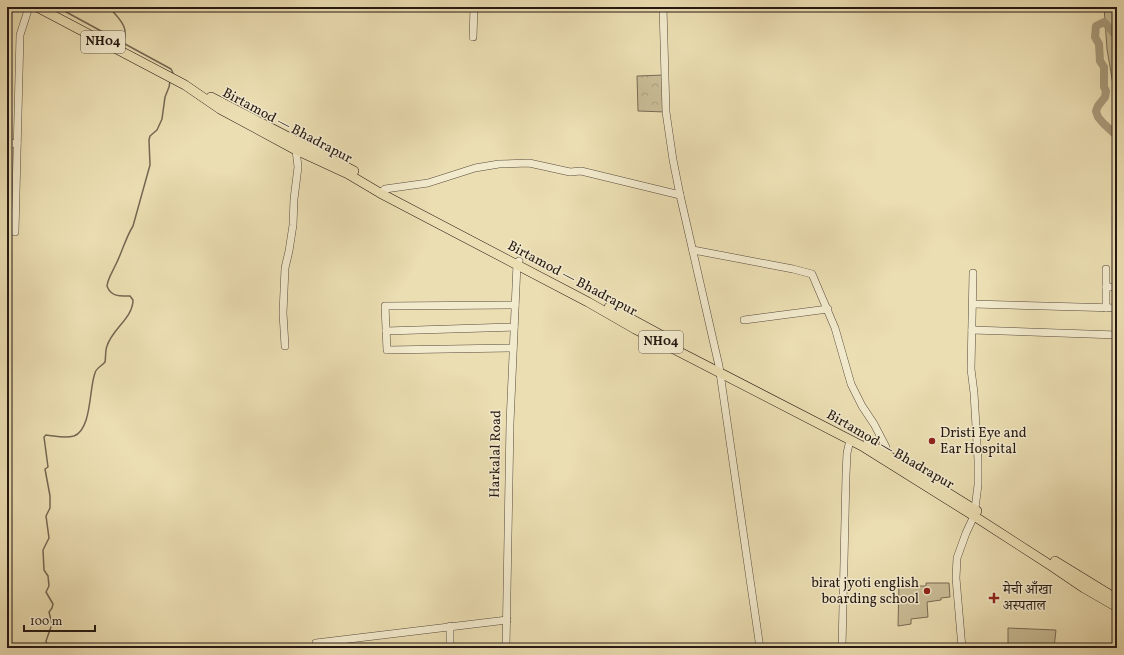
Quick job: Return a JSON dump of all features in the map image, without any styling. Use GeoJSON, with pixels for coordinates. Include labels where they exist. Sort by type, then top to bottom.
{"type":"FeatureCollection","features":[{"type":"Feature","properties":{"kind":"main road","name":"Birtamod — Bhadrapur"},"geometry":{"type":"LineString","coordinates":[[37,7],[171,77],[197,92],[220,109],[296,150],[382,191],[589,300],[635,329],[866,441],[885,453],[894,462]]}},
{"type":"Feature","properties":{"kind":"main road","name":"Birtamod — Bhadrapur"},"geometry":{"type":"LineString","coordinates":[[197,92],[220,101],[346,167],[382,191]]}},
{"type":"Feature","properties":{"kind":"main road","name":"Birtamod — Bhadrapur"},"geometry":{"type":"LineString","coordinates":[[720,369],[850,440],[894,462],[1052,562],[1117,600]]}},
{"type":"Feature","properties":{"kind":"main road","name":"Birtamod — Bhadrapur"},"geometry":{"type":"LineString","coordinates":[[1052,562],[1084,588],[1117,608]]}},
{"type":"Feature","properties":{"kind":"street"},"geometry":{"type":"LineString","coordinates":[[15,232],[20,35],[29,7]]}},
{"type":"Feature","properties":{"kind":"street"},"geometry":{"type":"LineString","coordinates":[[472,37],[474,7]]}},
{"type":"Feature","properties":{"kind":"street"},"geometry":{"type":"LineString","coordinates":[[663,7],[666,112],[680,195],[720,369],[760,648]]}},
{"type":"Feature","properties":{"kind":"street"},"geometry":{"type":"LineString","coordinates":[[7,144],[17,143]]}},
{"type":"Feature","properties":{"kind":"street"},"geometry":{"type":"LineString","coordinates":[[285,346],[283,312],[285,268],[293,225],[294,199],[298,167],[296,150]]}},
{"type":"Feature","properties":{"kind":"street"},"geometry":{"type":"LineString","coordinates":[[382,191],[428,183],[484,165],[529,163],[570,172],[580,171],[680,195]]}},
{"type":"Feature","properties":{"kind":"street"},"geometry":{"type":"LineString","coordinates":[[693,250],[810,273],[815,277],[840,344],[851,384],[886,447],[885,453]]}},
{"type":"Feature","properties":{"kind":"street","name":"Harkalal Road"},"geometry":{"type":"LineString","coordinates":[[506,648],[509,437],[518,263]]}},
{"type":"Feature","properties":{"kind":"street"},"geometry":{"type":"LineString","coordinates":[[1106,269],[1106,308]]}},
{"type":"Feature","properties":{"kind":"street"},"geometry":{"type":"LineString","coordinates":[[962,648],[956,578],[957,558],[975,513],[978,485],[974,392],[971,369],[973,273]]}},
{"type":"Feature","properties":{"kind":"street"},"geometry":{"type":"LineString","coordinates":[[1106,287],[1117,287]]}},
{"type":"Feature","properties":{"kind":"street"},"geometry":{"type":"LineString","coordinates":[[973,304],[1117,308]]}},
{"type":"Feature","properties":{"kind":"street"},"geometry":{"type":"LineString","coordinates":[[513,348],[387,350],[386,306],[515,305]]}},
{"type":"Feature","properties":{"kind":"street"},"geometry":{"type":"LineString","coordinates":[[744,320],[828,309]]}},
{"type":"Feature","properties":{"kind":"street"},"geometry":{"type":"LineString","coordinates":[[386,331],[514,327]]}},
{"type":"Feature","properties":{"kind":"street"},"geometry":{"type":"LineString","coordinates":[[972,330],[1117,335]]}},
{"type":"Feature","properties":{"kind":"street"},"geometry":{"type":"LineString","coordinates":[[842,648],[846,475],[847,453],[850,440]]}},
{"type":"Feature","properties":{"kind":"street"},"geometry":{"type":"LineString","coordinates":[[316,643],[507,620]]}},
{"type":"Feature","properties":{"kind":"street"},"geometry":{"type":"LineString","coordinates":[[450,626],[450,648]]}},
{"type":"Feature","properties":{"kind":"street"},"geometry":{"type":"LineString","coordinates":[[336,640],[336,648]]}},
{"type":"Feature","properties":{"kind":"green space"},"geometry":{"type":"Polygon","coordinates":[[[1104,7],[1117,7],[1117,108],[1107,49],[1104,7]]]}},
{"type":"Feature","properties":{"kind":"green space"},"geometry":{"type":"Polygon","coordinates":[[[665,75],[666,112],[638,111],[637,76],[665,75]]]}},
{"type":"Feature","properties":{"kind":"green space"},"geometry":{"type":"Polygon","coordinates":[[[912,580],[912,584],[916,584],[916,586],[926,586],[926,583],[949,583],[950,597],[927,602],[928,617],[911,619],[911,624],[898,626],[899,582],[912,580]]]}},
{"type":"Feature","properties":{"kind":"green space"},"geometry":{"type":"Polygon","coordinates":[[[1008,628],[1056,630],[1054,648],[1008,648],[1008,628]]]}},
{"type":"Feature","properties":{"kind":"waterway"},"geometry":{"type":"LineString","coordinates":[[57,7],[171,69],[173,73],[172,75]]}},
{"type":"Feature","properties":{"kind":"waterway"},"geometry":{"type":"LineString","coordinates":[[109,7],[120,19],[124,28],[125,37],[123,43]]}},
{"type":"Feature","properties":{"kind":"waterway"},"geometry":{"type":"LineString","coordinates":[[1117,37],[1104,22],[1096,26],[1095,37],[1099,44],[1100,61],[1104,67],[1104,87],[1106,91],[1105,97],[1096,111],[1098,117],[1103,123],[1117,136]]}},
{"type":"Feature","properties":{"kind":"waterway"},"geometry":{"type":"LineString","coordinates":[[48,648],[46,641],[52,624],[49,612],[53,604],[46,592],[49,586],[48,576],[44,570],[43,550],[49,538],[46,516],[50,508],[50,496],[45,469],[48,467],[44,437],[46,435],[70,437],[80,432],[87,417],[93,380],[96,371],[105,362],[106,348],[113,334],[130,312],[133,300],[130,296],[119,296],[113,294],[107,286],[109,278],[133,226],[150,165],[150,136],[157,130],[162,119],[165,97],[170,81]]}},
{"type":"Feature","properties":{"kind":"place","name":"Dristi Eye and Ear Hospital"},"geometry":{"type":"Point","coordinates":[932,441]}},
{"type":"Feature","properties":{"kind":"place","name":"birat jyoti english boarding school"},"geometry":{"type":"Point","coordinates":[927,591]}},
{"type":"Feature","properties":{"kind":"place","name":"मेची आँखा अस्पताल"},"geometry":{"type":"Point","coordinates":[994,598]}}]}
